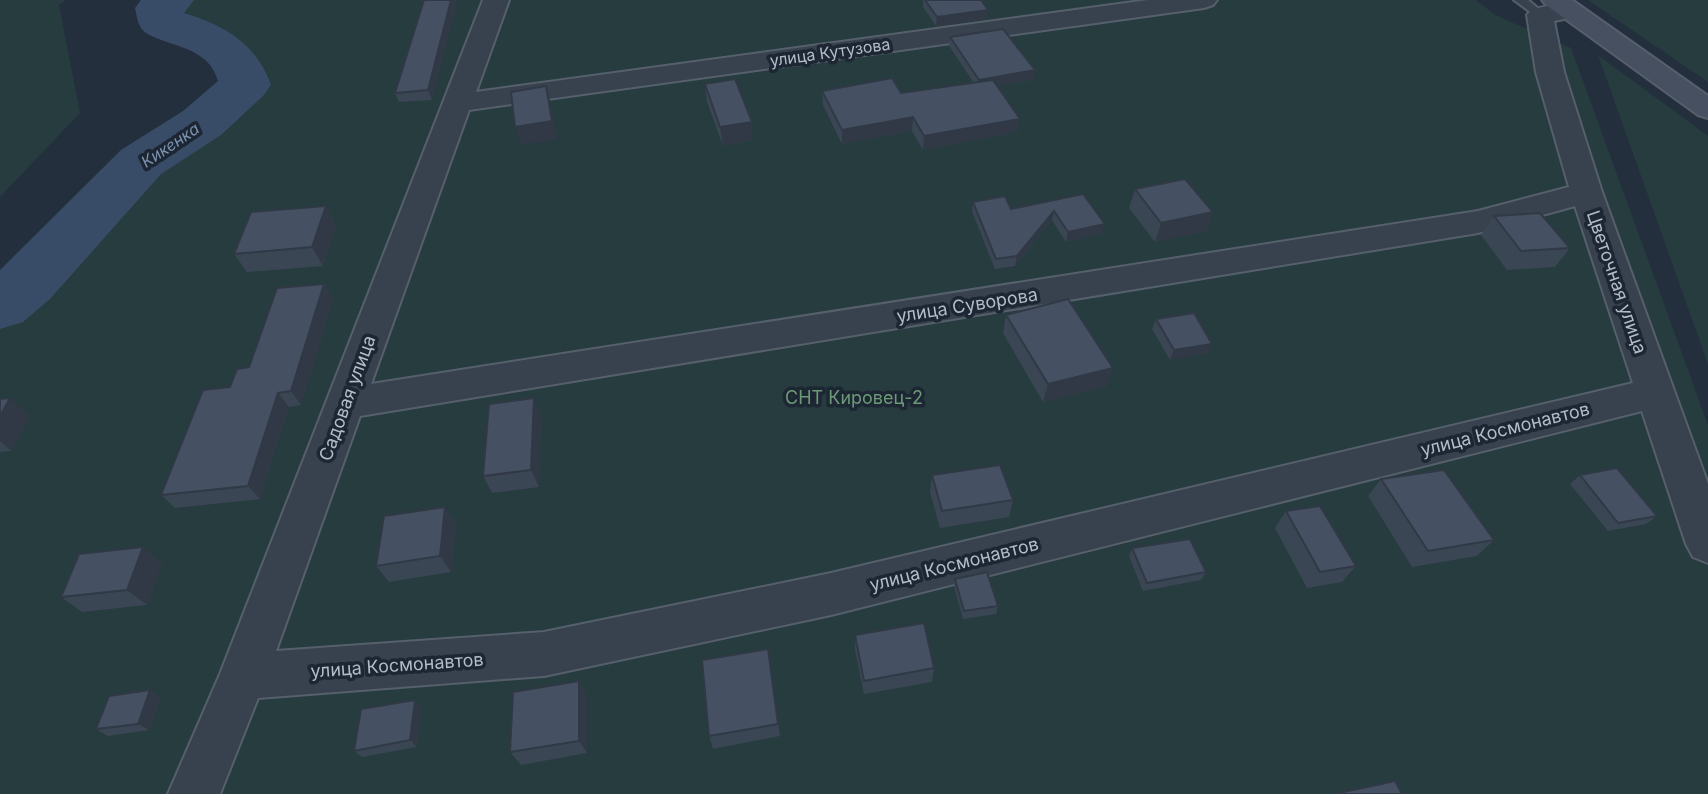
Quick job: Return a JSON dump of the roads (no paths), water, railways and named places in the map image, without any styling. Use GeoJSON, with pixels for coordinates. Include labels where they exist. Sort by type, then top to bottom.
{"type":"FeatureCollection","features":[{"type":"Feature","properties":{"kind":"main road"},"geometry":{"type":"LineString","coordinates":[[1546,6],[1708,109]]}},
{"type":"Feature","properties":{"kind":"street","name":"улица Кутузова"},"geometry":{"type":"LineString","coordinates":[[456,103],[1204,0]]}},
{"type":"Feature","properties":{"kind":"street","name":"Садовая улица"},"geometry":{"type":"LineString","coordinates":[[194,794],[243,676],[456,103],[500,1]]}},
{"type":"Feature","properties":{"kind":"street","name":"Цветочная улица"},"geometry":{"type":"LineString","coordinates":[[1546,6],[1550,72],[1586,192],[1708,544]]}},
{"type":"Feature","properties":{"kind":"street","name":"улица Суворова"},"geometry":{"type":"LineString","coordinates":[[345,403],[1478,222],[1586,192]]}},
{"type":"Feature","properties":{"kind":"street","name":"улица Космонавтов"},"geometry":{"type":"LineString","coordinates":[[243,676],[544,654],[831,594],[1654,393]]}},
{"type":"Feature","properties":{"kind":"waterway","name":"Кикенка"},"geometry":{"type":"LineString","coordinates":[[0,305],[27,283],[141,162],[202,123],[245,85],[241,72],[225,51],[188,30],[162,22],[159,8],[170,0]]}},
{"type":"Feature","properties":{"kind":"park label","name":"СНТ Кировец-2"},"geometry":{"type":"Point","coordinates":[854,397]}}]}
